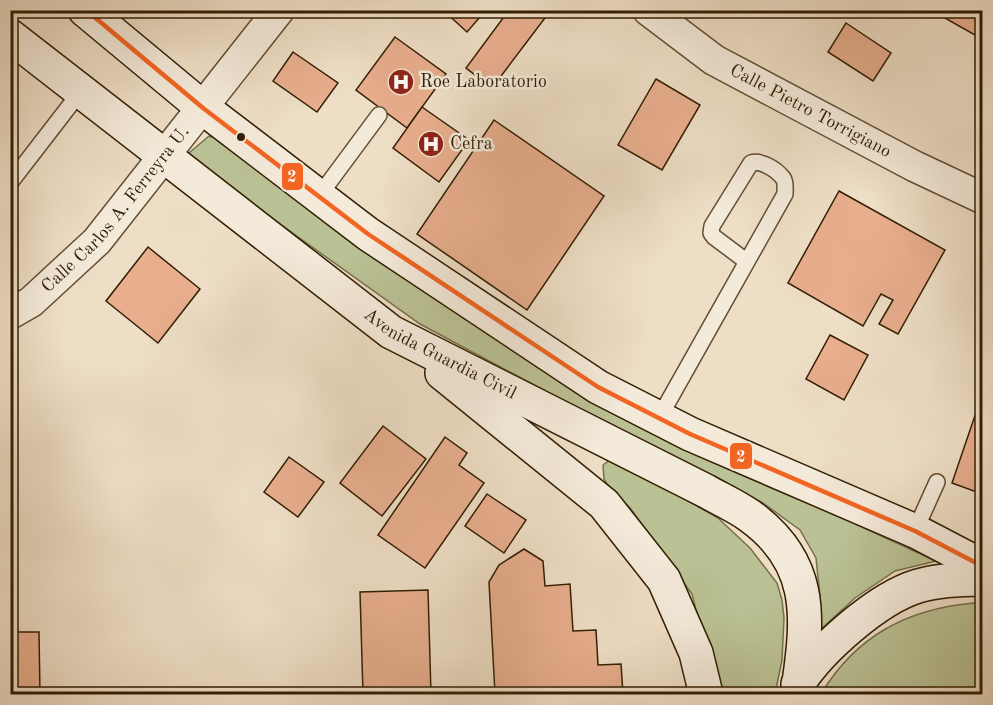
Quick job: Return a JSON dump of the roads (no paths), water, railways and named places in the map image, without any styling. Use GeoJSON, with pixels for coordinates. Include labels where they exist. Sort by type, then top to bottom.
{"type":"FeatureCollection","features":[{"type":"Feature","properties":{"kind":"main road"},"geometry":{"type":"LineString","coordinates":[[85,10],[203,108],[368,234],[598,387],[690,434],[915,531],[982,566]]}},
{"type":"Feature","properties":{"kind":"main road","name":"Avenida Guardia Civil"},"geometry":{"type":"LineString","coordinates":[[10,36],[391,332],[706,491],[750,516],[781,545],[794,566],[800,584],[804,599],[806,634],[797,689]]}},
{"type":"Feature","properties":{"kind":"main road"},"geometry":{"type":"LineString","coordinates":[[391,332],[604,504],[664,580],[696,653],[706,694]]}},
{"type":"Feature","properties":{"kind":"main road"},"geometry":{"type":"LineString","coordinates":[[797,689],[830,646],[876,608],[917,587],[953,579],[982,579]]}},
{"type":"Feature","properties":{"kind":"street","name":"Calle Carlos A. Ferreyra U."},"geometry":{"type":"LineString","coordinates":[[10,314],[31,302],[97,241],[279,10]]}},
{"type":"Feature","properties":{"kind":"street","name":"Calle Pietro Torrigiano"},"geometry":{"type":"LineString","coordinates":[[648,10],[714,60],[914,166],[982,198]]}},
{"type":"Feature","properties":{"kind":"lane"},"geometry":{"type":"LineString","coordinates":[[10,183],[81,91]]}},
{"type":"Feature","properties":{"kind":"lane"},"geometry":{"type":"LineString","coordinates":[[319,196],[379,115]]}},
{"type":"Feature","properties":{"kind":"lane"},"geometry":{"type":"LineString","coordinates":[[659,418],[785,194],[786,186],[783,179],[762,162],[751,163],[712,226],[711,232],[714,237],[746,261]]}},
{"type":"Feature","properties":{"kind":"lane"},"geometry":{"type":"LineString","coordinates":[[915,531],[937,483]]}},
{"type":"Feature","properties":{"kind":"place","name":"Roe Laboratorio"},"geometry":{"type":"Point","coordinates":[401,82]}},
{"type":"Feature","properties":{"kind":"place","name":"Cefra"},"geometry":{"type":"Point","coordinates":[431,144]}}]}
